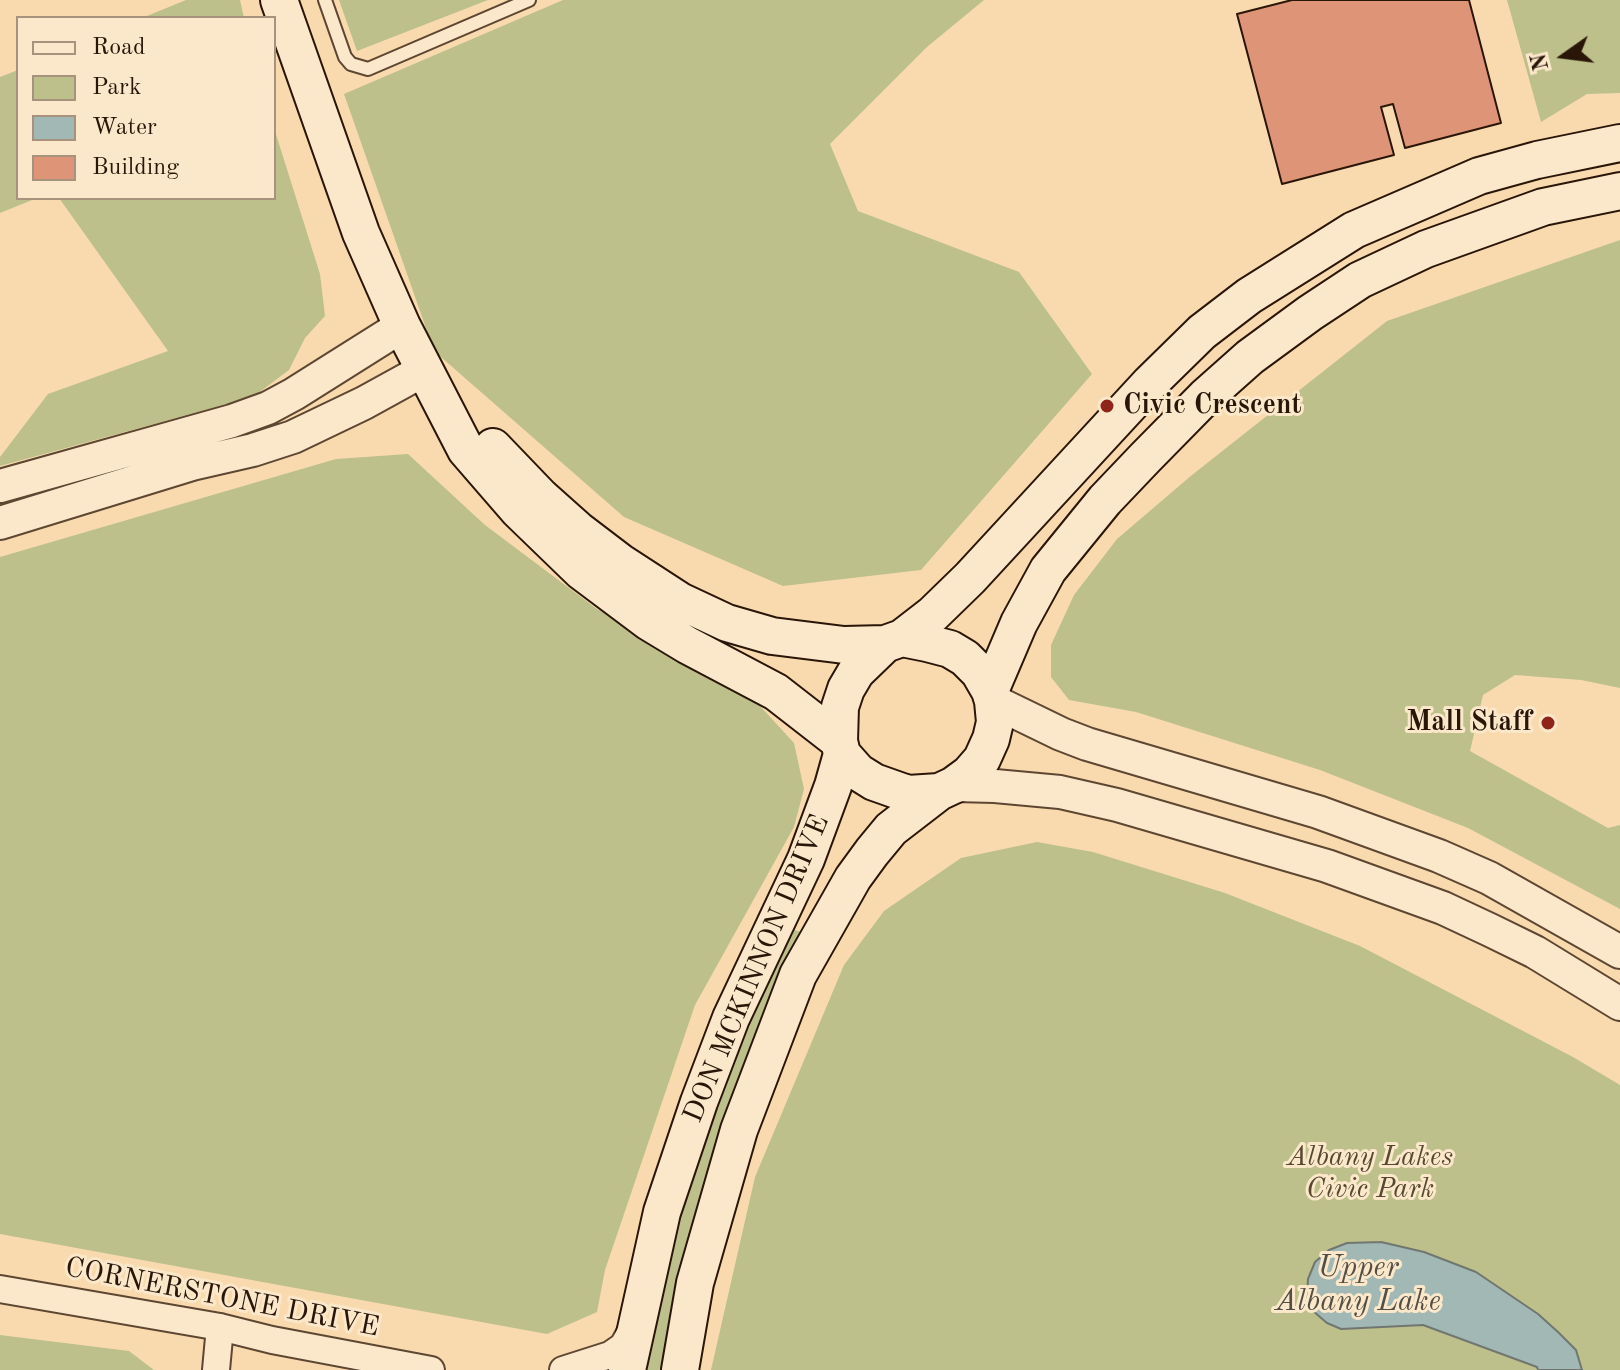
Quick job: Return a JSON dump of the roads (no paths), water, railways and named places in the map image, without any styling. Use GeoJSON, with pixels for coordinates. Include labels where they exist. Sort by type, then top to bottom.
{"type":"FeatureCollection","features":[{"type":"Feature","properties":{"kind":"main road"},"geometry":{"type":"LineString","coordinates":[[282,10],[361,233],[402,326],[466,450],[518,510],[581,571],[649,622],[776,692],[841,747],[858,772],[874,782],[908,794],[946,789],[969,774],[982,759],[995,722],[991,696],[979,672],[965,658],[950,649],[893,641],[844,645],[772,636],[727,623],[680,601],[578,530],[516,472],[428,376]]}},
{"type":"Feature","properties":{"kind":"main road"},"geometry":{"type":"LineString","coordinates":[[841,747],[840,707],[856,672],[893,641],[933,614],[970,578],[1150,383],[1202,332],[1249,296],[1354,230],[1479,176],[1620,143]]}},
{"type":"Feature","properties":{"kind":"main road"},"geometry":{"type":"LineString","coordinates":[[991,696],[1019,623],[1048,570],[1105,500],[1205,397],[1250,357],[1360,280],[1426,249],[1543,207],[1620,191]]}},
{"type":"Feature","properties":{"kind":"main road","name":"DON MCKINNON DRIVE"},"geometry":{"type":"LineString","coordinates":[[627,1370],[662,1212],[699,1102],[731,1018],[806,859],[824,811],[841,747]]}},
{"type":"Feature","properties":{"kind":"main road","name":"DON MCKINNON DRIVE"},"geometry":{"type":"LineString","coordinates":[[680,1370],[695,1283],[739,1130],[798,975],[853,878],[872,852],[891,829],[946,789]]}},
{"type":"Feature","properties":{"kind":"street"},"geometry":{"type":"LineString","coordinates":[[0,486],[232,421],[268,408],[402,326]]}},
{"type":"Feature","properties":{"kind":"street"},"geometry":{"type":"LineString","coordinates":[[0,523],[192,464],[293,437],[428,376]]}},
{"type":"Feature","properties":{"kind":"street"},"geometry":{"type":"LineString","coordinates":[[991,696],[1061,734],[1087,744],[1318,812],[1439,856],[1489,878],[1620,952]]}},
{"type":"Feature","properties":{"kind":"street"},"geometry":{"type":"LineString","coordinates":[[946,789],[995,786],[1060,792],[1117,805],[1327,866],[1443,908],[1490,930],[1535,952],[1620,1004]]}},
{"type":"Feature","properties":{"kind":"street","name":"CORNERSTONE DRIVE"},"geometry":{"type":"LineString","coordinates":[[0,1289],[220,1327],[431,1370]]}},
{"type":"Feature","properties":{"kind":"street"},"geometry":{"type":"LineString","coordinates":[[563,1370],[610,1355],[623,1346],[638,1320]]}},
{"type":"Feature","properties":{"kind":"street"},"geometry":{"type":"LineString","coordinates":[[216,1370],[220,1327]]}},
{"type":"Feature","properties":{"kind":"lane"},"geometry":{"type":"LineString","coordinates":[[325,0],[345,57],[351,64],[368,69],[529,0]]}},
{"type":"Feature","properties":{"kind":"water","name":"Upper Albany Lake"},"geometry":{"type":"Polygon","coordinates":[[[1381,1242],[1424,1252],[1476,1272],[1538,1314],[1558,1332],[1576,1350],[1582,1370],[1538,1370],[1537,1367],[1423,1325],[1341,1329],[1327,1323],[1313,1311],[1307,1295],[1308,1279],[1315,1262],[1329,1250],[1347,1243],[1381,1242]]]}},
{"type":"Feature","properties":{"kind":"place","name":"Civic Crescent"},"geometry":{"type":"Point","coordinates":[1107,406]}},
{"type":"Feature","properties":{"kind":"place","name":"Mall Staff"},"geometry":{"type":"Point","coordinates":[1548,723]}},
{"type":"Feature","properties":{"kind":"park label","name":"Albany Lakes Civic Park"},"geometry":{"type":"Point","coordinates":[1370,1174]}}]}
